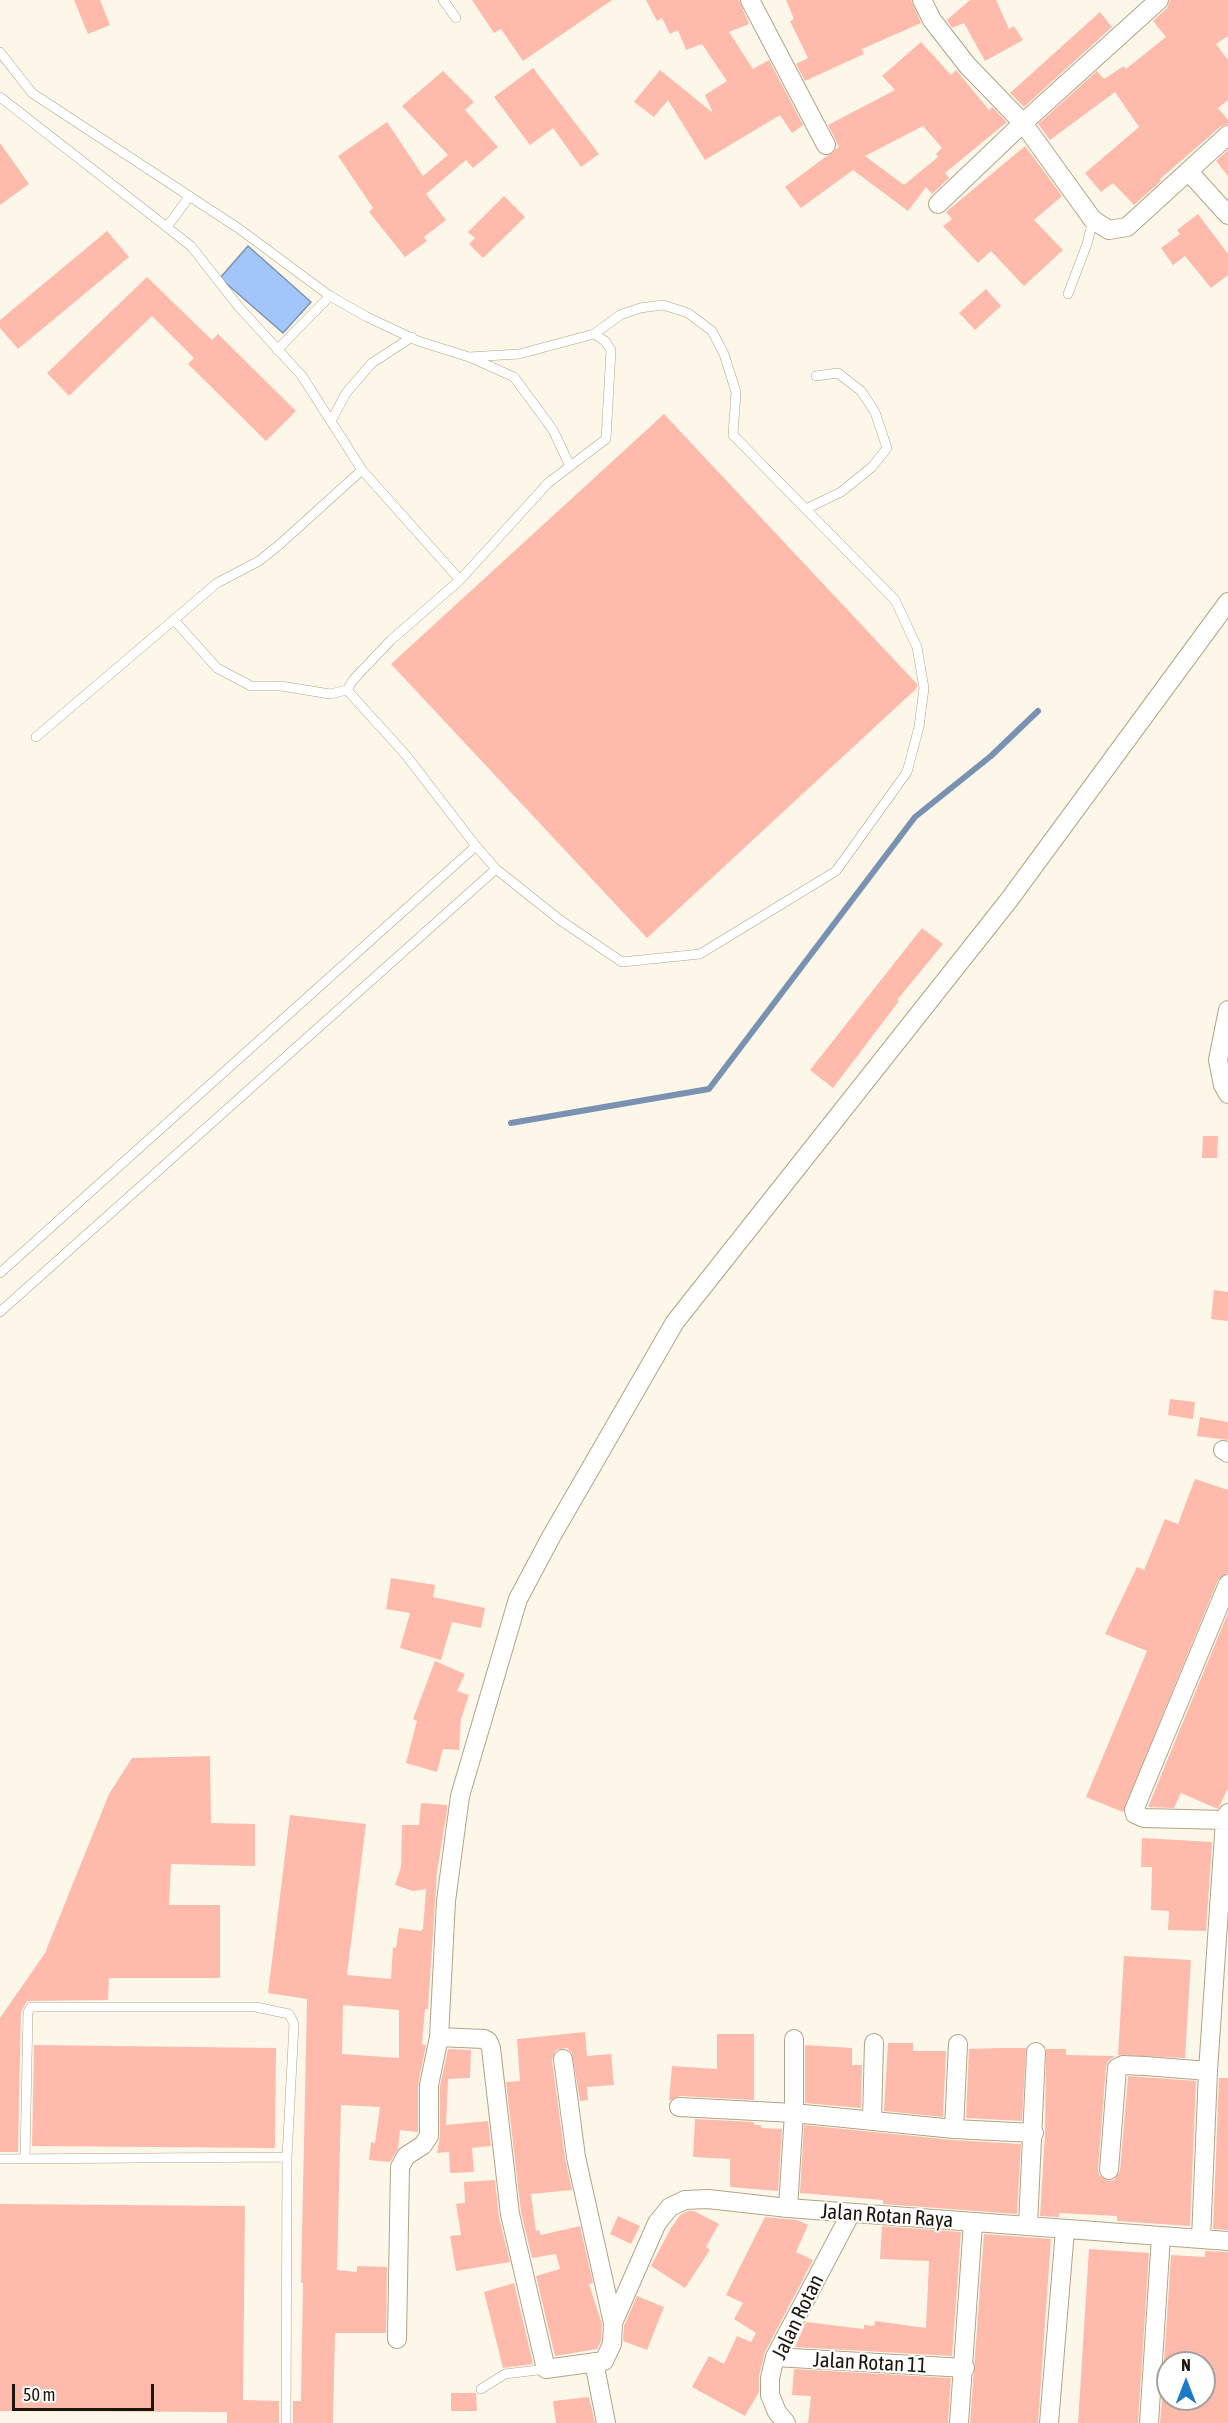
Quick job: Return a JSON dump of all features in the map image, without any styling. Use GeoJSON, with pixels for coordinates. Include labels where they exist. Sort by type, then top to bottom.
{"type":"FeatureCollection","features":[{"type":"Feature","properties":{"kind":"street"},"geometry":{"type":"LineString","coordinates":[[750,0],[826,145]]}},
{"type":"Feature","properties":{"kind":"street"},"geometry":{"type":"LineString","coordinates":[[922,0],[932,20],[967,65],[1023,123],[1093,220],[1109,230],[1127,227],[1228,135]]}},
{"type":"Feature","properties":{"kind":"street"},"geometry":{"type":"LineString","coordinates":[[938,204],[1023,123],[1160,0]]}},
{"type":"Feature","properties":{"kind":"street"},"geometry":{"type":"LineString","coordinates":[[1189,172],[1228,215]]}},
{"type":"Feature","properties":{"kind":"street"},"geometry":{"type":"LineString","coordinates":[[397,2339],[400,2167],[406,2156],[423,2145],[429,2136],[429,2085],[439,2037],[446,1901],[460,1796],[518,1599],[551,1537],[675,1322],[1009,900],[1228,602]]}},
{"type":"Feature","properties":{"kind":"street"},"geometry":{"type":"LineString","coordinates":[[1228,1010],[1218,1060],[1223,1085],[1228,1094]]}},
{"type":"Feature","properties":{"kind":"street"},"geometry":{"type":"LineString","coordinates":[[1201,2239],[1208,2071],[1226,1817],[1144,1818],[1136,1814],[1134,1810],[1228,1584]]}},
{"type":"Feature","properties":{"kind":"street"},"geometry":{"type":"LineString","coordinates":[[439,2037],[484,2039],[488,2041],[491,2048],[510,2214],[546,2369],[604,2361],[609,2353],[613,2323],[576,2157],[563,2059]]}},
{"type":"Feature","properties":{"kind":"street"},"geometry":{"type":"LineString","coordinates":[[789,2208],[794,2113],[794,2039]]}},
{"type":"Feature","properties":{"kind":"street"},"geometry":{"type":"LineString","coordinates":[[872,2120],[874,2043]]}},
{"type":"Feature","properties":{"kind":"street"},"geometry":{"type":"LineString","coordinates":[[954,2129],[958,2044]]}},
{"type":"Feature","properties":{"kind":"street"},"geometry":{"type":"LineString","coordinates":[[1028,2225],[1036,2052]]}},
{"type":"Feature","properties":{"kind":"street"},"geometry":{"type":"LineString","coordinates":[[1109,2170],[1117,2068],[1123,2065],[1208,2071]]}},
{"type":"Feature","properties":{"kind":"street"},"geometry":{"type":"LineString","coordinates":[[679,2107],[794,2113],[954,2129],[1034,2133]]}},
{"type":"Feature","properties":{"kind":"street","name":"Jalan Rotan Raya"},"geometry":{"type":"LineString","coordinates":[[613,2323],[657,2223],[670,2207],[686,2200],[708,2199],[973,2223],[1028,2225],[1228,2241]]}},
{"type":"Feature","properties":{"kind":"street","name":"Jalan Rotan"},"geometry":{"type":"LineString","coordinates":[[786,2423],[777,2412],[770,2395],[770,2378],[776,2357],[851,2213]]}},
{"type":"Feature","properties":{"kind":"street"},"geometry":{"type":"LineString","coordinates":[[959,2423],[965,2368],[973,2223]]}},
{"type":"Feature","properties":{"kind":"street"},"geometry":{"type":"LineString","coordinates":[[1049,2423],[1065,2229]]}},
{"type":"Feature","properties":{"kind":"street"},"geometry":{"type":"LineString","coordinates":[[1149,2423],[1161,2236]]}},
{"type":"Feature","properties":{"kind":"street","name":"Jalan Rotan 11"},"geometry":{"type":"LineString","coordinates":[[776,2357],[965,2368]]}},
{"type":"Feature","properties":{"kind":"street"},"geometry":{"type":"LineString","coordinates":[[594,2362],[606,2423]]}},
{"type":"Feature","properties":{"kind":"lane"},"geometry":{"type":"LineString","coordinates":[[443,0],[456,18]]}},
{"type":"Feature","properties":{"kind":"lane"},"geometry":{"type":"LineString","coordinates":[[0,52],[32,93],[286,261],[330,296],[345,302],[367,318],[412,338],[469,357],[514,377],[554,430],[570,466]]}},
{"type":"Feature","properties":{"kind":"lane"},"geometry":{"type":"LineString","coordinates":[[0,97],[191,246],[277,350],[302,376],[362,470],[460,580]]}},
{"type":"Feature","properties":{"kind":"lane"},"geometry":{"type":"LineString","coordinates":[[167,227],[189,197]]}},
{"type":"Feature","properties":{"kind":"lane"},"geometry":{"type":"LineString","coordinates":[[1068,294],[1087,244],[1093,220]]}},
{"type":"Feature","properties":{"kind":"lane"},"geometry":{"type":"LineString","coordinates":[[277,350],[330,296]]}},
{"type":"Feature","properties":{"kind":"lane"},"geometry":{"type":"LineString","coordinates":[[347,690],[405,754],[476,846],[496,868],[560,920],[622,962],[700,954],[836,871],[907,772],[919,727],[924,688],[917,647],[895,600],[733,435],[736,393],[724,354],[712,331],[688,313],[663,304],[640,308],[620,315],[594,334],[519,354],[469,357]]}},
{"type":"Feature","properties":{"kind":"lane"},"geometry":{"type":"LineString","coordinates":[[174,620],[217,669],[251,686],[281,686],[330,694],[347,690],[353,680],[391,640],[460,580],[548,483],[606,439],[611,350],[605,341],[594,334]]}},
{"type":"Feature","properties":{"kind":"lane"},"geometry":{"type":"LineString","coordinates":[[331,421],[346,393],[372,363],[412,338]]}},
{"type":"Feature","properties":{"kind":"lane"},"geometry":{"type":"LineString","coordinates":[[806,509],[841,492],[872,466],[887,448],[875,412],[861,391],[838,373],[816,376]]}},
{"type":"Feature","properties":{"kind":"lane"},"geometry":{"type":"LineString","coordinates":[[36,737],[217,583],[259,561],[362,470]]}},
{"type":"Feature","properties":{"kind":"lane"},"geometry":{"type":"LineString","coordinates":[[0,1273],[476,846]]}},
{"type":"Feature","properties":{"kind":"lane"},"geometry":{"type":"LineString","coordinates":[[0,1312],[496,868]]}},
{"type":"Feature","properties":{"kind":"lane"},"geometry":{"type":"LineString","coordinates":[[25,2159],[28,2012],[31,2007],[256,2007],[289,2014],[294,2024],[287,2157],[286,2423]]}},
{"type":"Feature","properties":{"kind":"lane"},"geometry":{"type":"LineString","coordinates":[[0,2159],[287,2157]]}},
{"type":"Feature","properties":{"kind":"lane"},"geometry":{"type":"LineString","coordinates":[[481,2389],[506,2374],[546,2369]]}},
{"type":"Feature","properties":{"kind":"water"},"geometry":{"type":"Polygon","coordinates":[[[248,246],[311,302],[283,333],[220,278],[248,246]]]}},
{"type":"Feature","properties":{"kind":"building"},"geometry":{"type":"Polygon","coordinates":[[[74,0],[100,0],[110,25],[88,34],[74,0]]]}},
{"type":"Feature","properties":{"kind":"building"},"geometry":{"type":"Polygon","coordinates":[[[472,0],[612,0],[523,61],[501,29],[494,33],[472,0]]]}},
{"type":"Feature","properties":{"kind":"building"},"geometry":{"type":"Polygon","coordinates":[[[646,0],[739,0],[749,24],[729,32],[753,69],[769,60],[803,125],[792,133],[780,115],[705,160],[668,100],[654,117],[634,102],[660,70],[713,113],[705,95],[727,81],[702,44],[686,50],[678,30],[670,34],[662,18],[657,21],[646,0]]]}},
{"type":"Feature","properties":{"kind":"building"},"geometry":{"type":"Polygon","coordinates":[[[786,0],[911,0],[921,23],[862,49],[864,54],[805,81],[796,64],[808,58],[790,21],[794,19],[786,0]]]}},
{"type":"Feature","properties":{"kind":"building"},"geometry":{"type":"Polygon","coordinates":[[[970,0],[996,0],[1009,29],[1014,26],[1023,40],[985,61],[964,23],[952,28],[947,20],[970,0]]]}},
{"type":"Feature","properties":{"kind":"building"},"geometry":{"type":"Polygon","coordinates":[[[1170,0],[1228,0],[1228,36],[1216,44],[1228,60],[1228,100],[1218,108],[1228,120],[1228,124],[1220,127],[1134,205],[1113,183],[1101,192],[1085,173],[1139,127],[1115,92],[1050,140],[1038,124],[1097,71],[1104,79],[1124,66],[1126,69],[1166,37],[1153,21],[1167,8],[1170,0]]]}},
{"type":"Feature","properties":{"kind":"building"},"geometry":{"type":"Polygon","coordinates":[[[1100,12],[1112,27],[1024,107],[1010,93],[1100,12]]]}},
{"type":"Feature","properties":{"kind":"building"},"geometry":{"type":"Polygon","coordinates":[[[921,42],[951,75],[956,70],[989,110],[992,107],[1007,122],[945,173],[949,178],[932,194],[926,187],[908,211],[853,170],[801,208],[785,187],[839,147],[828,125],[895,90],[882,76],[921,42]],[[923,126],[865,156],[904,185],[938,157],[936,154],[942,148],[923,126]]]}},
{"type":"Feature","properties":{"kind":"building"},"geometry":{"type":"Polygon","coordinates":[[[533,68],[599,154],[581,167],[553,128],[530,145],[494,97],[533,68]]]}},
{"type":"Feature","properties":{"kind":"building"},"geometry":{"type":"Polygon","coordinates":[[[443,71],[474,102],[465,110],[498,147],[473,168],[466,160],[426,194],[446,220],[424,237],[427,241],[405,257],[369,212],[373,208],[338,156],[387,122],[423,176],[448,155],[402,106],[443,71]]]}},
{"type":"Feature","properties":{"kind":"building"},"geometry":{"type":"Polygon","coordinates":[[[0,143],[29,184],[0,205],[0,143]]]}},
{"type":"Feature","properties":{"kind":"building"},"geometry":{"type":"Polygon","coordinates":[[[1025,146],[1062,196],[1034,220],[1063,250],[1024,286],[991,251],[978,263],[943,226],[952,219],[946,212],[1025,146]]]}},
{"type":"Feature","properties":{"kind":"building"},"geometry":{"type":"Polygon","coordinates":[[[1228,150],[1228,176],[1216,161],[1228,150]]]}},
{"type":"Feature","properties":{"kind":"building"},"geometry":{"type":"Polygon","coordinates":[[[504,196],[525,217],[483,258],[469,244],[475,238],[468,232],[504,196]]]}},
{"type":"Feature","properties":{"kind":"building"},"geometry":{"type":"Polygon","coordinates":[[[1198,214],[1228,254],[1228,275],[1211,288],[1185,256],[1173,265],[1161,248],[1180,234],[1177,230],[1198,214]]]}},
{"type":"Feature","properties":{"kind":"building"},"geometry":{"type":"Polygon","coordinates":[[[107,231],[129,257],[18,349],[0,328],[0,320],[107,231]]]}},
{"type":"Feature","properties":{"kind":"building"},"geometry":{"type":"Polygon","coordinates":[[[147,277],[212,340],[218,334],[296,411],[266,441],[188,364],[194,358],[152,316],[69,396],[47,373],[147,277]]]}},
{"type":"Feature","properties":{"kind":"building"},"geometry":{"type":"Polygon","coordinates":[[[986,289],[1001,306],[975,330],[959,313],[986,289]]]}},
{"type":"Feature","properties":{"kind":"building"},"geometry":{"type":"Polygon","coordinates":[[[664,414],[917,684],[917,688],[647,938],[391,664],[664,414]]]}},
{"type":"Feature","properties":{"kind":"building"},"geometry":{"type":"Polygon","coordinates":[[[922,928],[943,944],[897,1000],[899,1001],[833,1088],[810,1070],[922,928]]]}},
{"type":"Feature","properties":{"kind":"building"},"geometry":{"type":"Polygon","coordinates":[[[1203,1136],[1218,1136],[1217,1158],[1202,1158],[1203,1136]]]}},
{"type":"Feature","properties":{"kind":"building"},"geometry":{"type":"Polygon","coordinates":[[[1214,1290],[1228,1292],[1228,1321],[1211,1319],[1214,1290]]]}},
{"type":"Feature","properties":{"kind":"building"},"geometry":{"type":"Polygon","coordinates":[[[1170,1399],[1195,1402],[1193,1419],[1168,1415],[1170,1399]]]}},
{"type":"Feature","properties":{"kind":"building"},"geometry":{"type":"Polygon","coordinates":[[[1200,1417],[1228,1422],[1228,1440],[1197,1436],[1200,1417]]]}},
{"type":"Feature","properties":{"kind":"building"},"geometry":{"type":"Polygon","coordinates":[[[1195,1479],[1228,1490],[1228,1573],[1218,1580],[1123,1812],[1086,1797],[1147,1651],[1105,1634],[1137,1567],[1144,1570],[1165,1519],[1178,1524],[1195,1479]]]}},
{"type":"Feature","properties":{"kind":"building"},"geometry":{"type":"Polygon","coordinates":[[[391,1578],[435,1585],[433,1597],[485,1608],[481,1628],[452,1622],[441,1660],[400,1648],[410,1613],[386,1609],[391,1578]]]}},
{"type":"Feature","properties":{"kind":"building"},"geometry":{"type":"Polygon","coordinates":[[[1228,1613],[1228,1788],[1218,1809],[1181,1793],[1174,1808],[1148,1807],[1228,1613]]]}},
{"type":"Feature","properties":{"kind":"building"},"geometry":{"type":"Polygon","coordinates":[[[435,1661],[465,1674],[457,1691],[469,1695],[461,1719],[459,1750],[443,1749],[437,1772],[406,1763],[417,1721],[413,1719],[435,1661]]]}},
{"type":"Feature","properties":{"kind":"building"},"geometry":{"type":"Polygon","coordinates":[[[210,1756],[211,1823],[255,1824],[255,1866],[171,1864],[169,1905],[220,1905],[220,1978],[109,1978],[108,2000],[27,2001],[21,2012],[18,2152],[0,2152],[0,2018],[45,1953],[109,1794],[132,1758],[210,1756]]]}},
{"type":"Feature","properties":{"kind":"building"},"geometry":{"type":"Polygon","coordinates":[[[421,1803],[447,1805],[437,1872],[428,2009],[425,2009],[422,2044],[426,2045],[418,2085],[418,2132],[400,2130],[398,2149],[390,2162],[369,2160],[371,2142],[375,2143],[380,2107],[341,2105],[337,2270],[357,2272],[357,2266],[387,2267],[386,2333],[335,2333],[333,2423],[293,2423],[293,2401],[301,2401],[307,1999],[268,1993],[290,1815],[366,1824],[347,1975],[391,1979],[393,1947],[396,1948],[399,1928],[421,1931],[423,1929],[426,1889],[413,1891],[395,1885],[401,1867],[402,1825],[419,1825],[421,1803]],[[343,2005],[342,2054],[399,2058],[399,2010],[343,2005]]]}},
{"type":"Feature","properties":{"kind":"building"},"geometry":{"type":"Polygon","coordinates":[[[1142,1838],[1212,1842],[1206,1931],[1168,1930],[1169,1911],[1151,1910],[1152,1867],[1141,1867],[1142,1838]]]}},
{"type":"Feature","properties":{"kind":"building"},"geometry":{"type":"Polygon","coordinates":[[[1124,1956],[1191,1960],[1185,2058],[1118,2055],[1124,1956]]]}},
{"type":"Feature","properties":{"kind":"building"},"geometry":{"type":"Polygon","coordinates":[[[585,2032],[587,2056],[611,2054],[614,2085],[587,2087],[588,2100],[580,2101],[572,2053],[567,2048],[556,2050],[552,2060],[565,2158],[572,2190],[531,2194],[536,2231],[539,2230],[541,2235],[580,2226],[593,2283],[589,2284],[602,2324],[601,2341],[597,2349],[555,2356],[536,2276],[560,2269],[556,2254],[532,2258],[521,2212],[506,2082],[520,2081],[517,2039],[585,2032]]]}},
{"type":"Feature","properties":{"kind":"building"},"geometry":{"type":"Polygon","coordinates":[[[717,2034],[754,2034],[754,2100],[680,2096],[669,2101],[672,2066],[717,2069],[717,2034]]]}},
{"type":"Feature","properties":{"kind":"building"},"geometry":{"type":"Polygon","coordinates":[[[888,2043],[913,2043],[913,2051],[946,2051],[943,2117],[884,2111],[888,2043]]]}},
{"type":"Feature","properties":{"kind":"building"},"geometry":{"type":"Polygon","coordinates":[[[34,2045],[276,2048],[275,2148],[32,2146],[34,2045]]]}},
{"type":"Feature","properties":{"kind":"building"},"geometry":{"type":"Polygon","coordinates":[[[805,2045],[852,2048],[852,2065],[862,2065],[861,2108],[805,2103],[805,2045]]]}},
{"type":"Feature","properties":{"kind":"building"},"geometry":{"type":"Polygon","coordinates":[[[1026,2048],[1022,2121],[966,2118],[969,2049],[1026,2048]]]}},
{"type":"Feature","properties":{"kind":"building"},"geometry":{"type":"Polygon","coordinates":[[[448,2049],[471,2050],[470,2078],[448,2079],[446,2125],[488,2121],[491,2146],[472,2148],[474,2172],[450,2173],[449,2152],[437,2153],[440,2136],[440,2086],[448,2049]]]}},
{"type":"Feature","properties":{"kind":"building"},"geometry":{"type":"Polygon","coordinates":[[[1046,2049],[1066,2049],[1066,2055],[1115,2056],[1108,2061],[1106,2067],[1098,2169],[1099,2175],[1108,2181],[1114,2180],[1120,2171],[1128,2076],[1196,2081],[1190,2226],[1117,2221],[1117,2216],[1059,2213],[1059,2217],[1040,2216],[1045,2133],[1046,2049]]]}},
{"type":"Feature","properties":{"kind":"building"},"geometry":{"type":"Polygon","coordinates":[[[1219,2078],[1228,2078],[1228,2230],[1213,2229],[1219,2078]]]}},
{"type":"Feature","properties":{"kind":"building"},"geometry":{"type":"Polygon","coordinates":[[[695,2119],[754,2122],[754,2125],[761,2125],[761,2128],[782,2129],[778,2191],[730,2187],[730,2159],[693,2157],[695,2119]]]}},
{"type":"Feature","properties":{"kind":"building"},"geometry":{"type":"Polygon","coordinates":[[[804,2125],[953,2140],[1021,2144],[1017,2214],[883,2204],[883,2200],[800,2193],[804,2125]]]}},
{"type":"Feature","properties":{"kind":"building"},"geometry":{"type":"Polygon","coordinates":[[[495,2180],[499,2217],[510,2262],[456,2271],[450,2236],[461,2235],[456,2204],[465,2203],[464,2182],[495,2180]]]}},
{"type":"Feature","properties":{"kind":"building"},"geometry":{"type":"Polygon","coordinates":[[[0,2204],[245,2206],[243,2400],[279,2401],[279,2423],[227,2423],[227,2412],[0,2411],[0,2204]]]}},
{"type":"Feature","properties":{"kind":"building"},"geometry":{"type":"Polygon","coordinates":[[[694,2211],[719,2224],[706,2247],[710,2250],[685,2288],[651,2266],[671,2228],[680,2215],[694,2211]]]}},
{"type":"Feature","properties":{"kind":"building"},"geometry":{"type":"Polygon","coordinates":[[[618,2216],[640,2226],[631,2244],[610,2234],[618,2216]]]}},
{"type":"Feature","properties":{"kind":"building"},"geometry":{"type":"Polygon","coordinates":[[[765,2217],[797,2220],[808,2225],[796,2252],[813,2260],[765,2352],[759,2376],[759,2392],[745,2416],[692,2387],[709,2356],[724,2364],[737,2336],[751,2342],[756,2333],[734,2319],[743,2303],[726,2295],[765,2217]]]}},
{"type":"Feature","properties":{"kind":"building"},"geometry":{"type":"Polygon","coordinates":[[[882,2226],[961,2232],[952,2356],[795,2347],[806,2322],[864,2329],[864,2325],[874,2326],[875,2321],[926,2328],[929,2261],[880,2259],[882,2226]]]}},
{"type":"Feature","properties":{"kind":"building"},"geometry":{"type":"Polygon","coordinates":[[[984,2234],[1051,2239],[1038,2423],[970,2423],[984,2234]]]}},
{"type":"Feature","properties":{"kind":"building"},"geometry":{"type":"Polygon","coordinates":[[[1089,2249],[1149,2253],[1138,2423],[1078,2423],[1089,2249]]]}},
{"type":"Feature","properties":{"kind":"building"},"geometry":{"type":"Polygon","coordinates":[[[1205,2251],[1228,2252],[1228,2423],[1160,2423],[1161,2411],[1216,2411],[1216,2351],[1165,2351],[1171,2255],[1205,2257],[1205,2251]]]}},
{"type":"Feature","properties":{"kind":"building"},"geometry":{"type":"Polygon","coordinates":[[[514,2283],[533,2364],[503,2368],[484,2292],[514,2283]]]}},
{"type":"Feature","properties":{"kind":"building"},"geometry":{"type":"Polygon","coordinates":[[[637,2296],[664,2307],[647,2350],[623,2341],[624,2326],[637,2296]]]}},
{"type":"Feature","properties":{"kind":"building"},"geometry":{"type":"Polygon","coordinates":[[[794,2369],[951,2378],[948,2423],[808,2423],[811,2396],[792,2395],[794,2369]]]}},
{"type":"Feature","properties":{"kind":"building"},"geometry":{"type":"Polygon","coordinates":[[[451,2393],[476,2393],[477,2411],[451,2411],[451,2393]]]}},
{"type":"Feature","properties":{"kind":"building"},"geometry":{"type":"Polygon","coordinates":[[[589,2397],[595,2423],[556,2423],[553,2401],[589,2397]]]}},
{"type":"Feature","properties":{"kind":"waterway"},"geometry":{"type":"LineString","coordinates":[[511,1123],[709,1089],[915,817],[991,756],[1038,711]]}}]}
